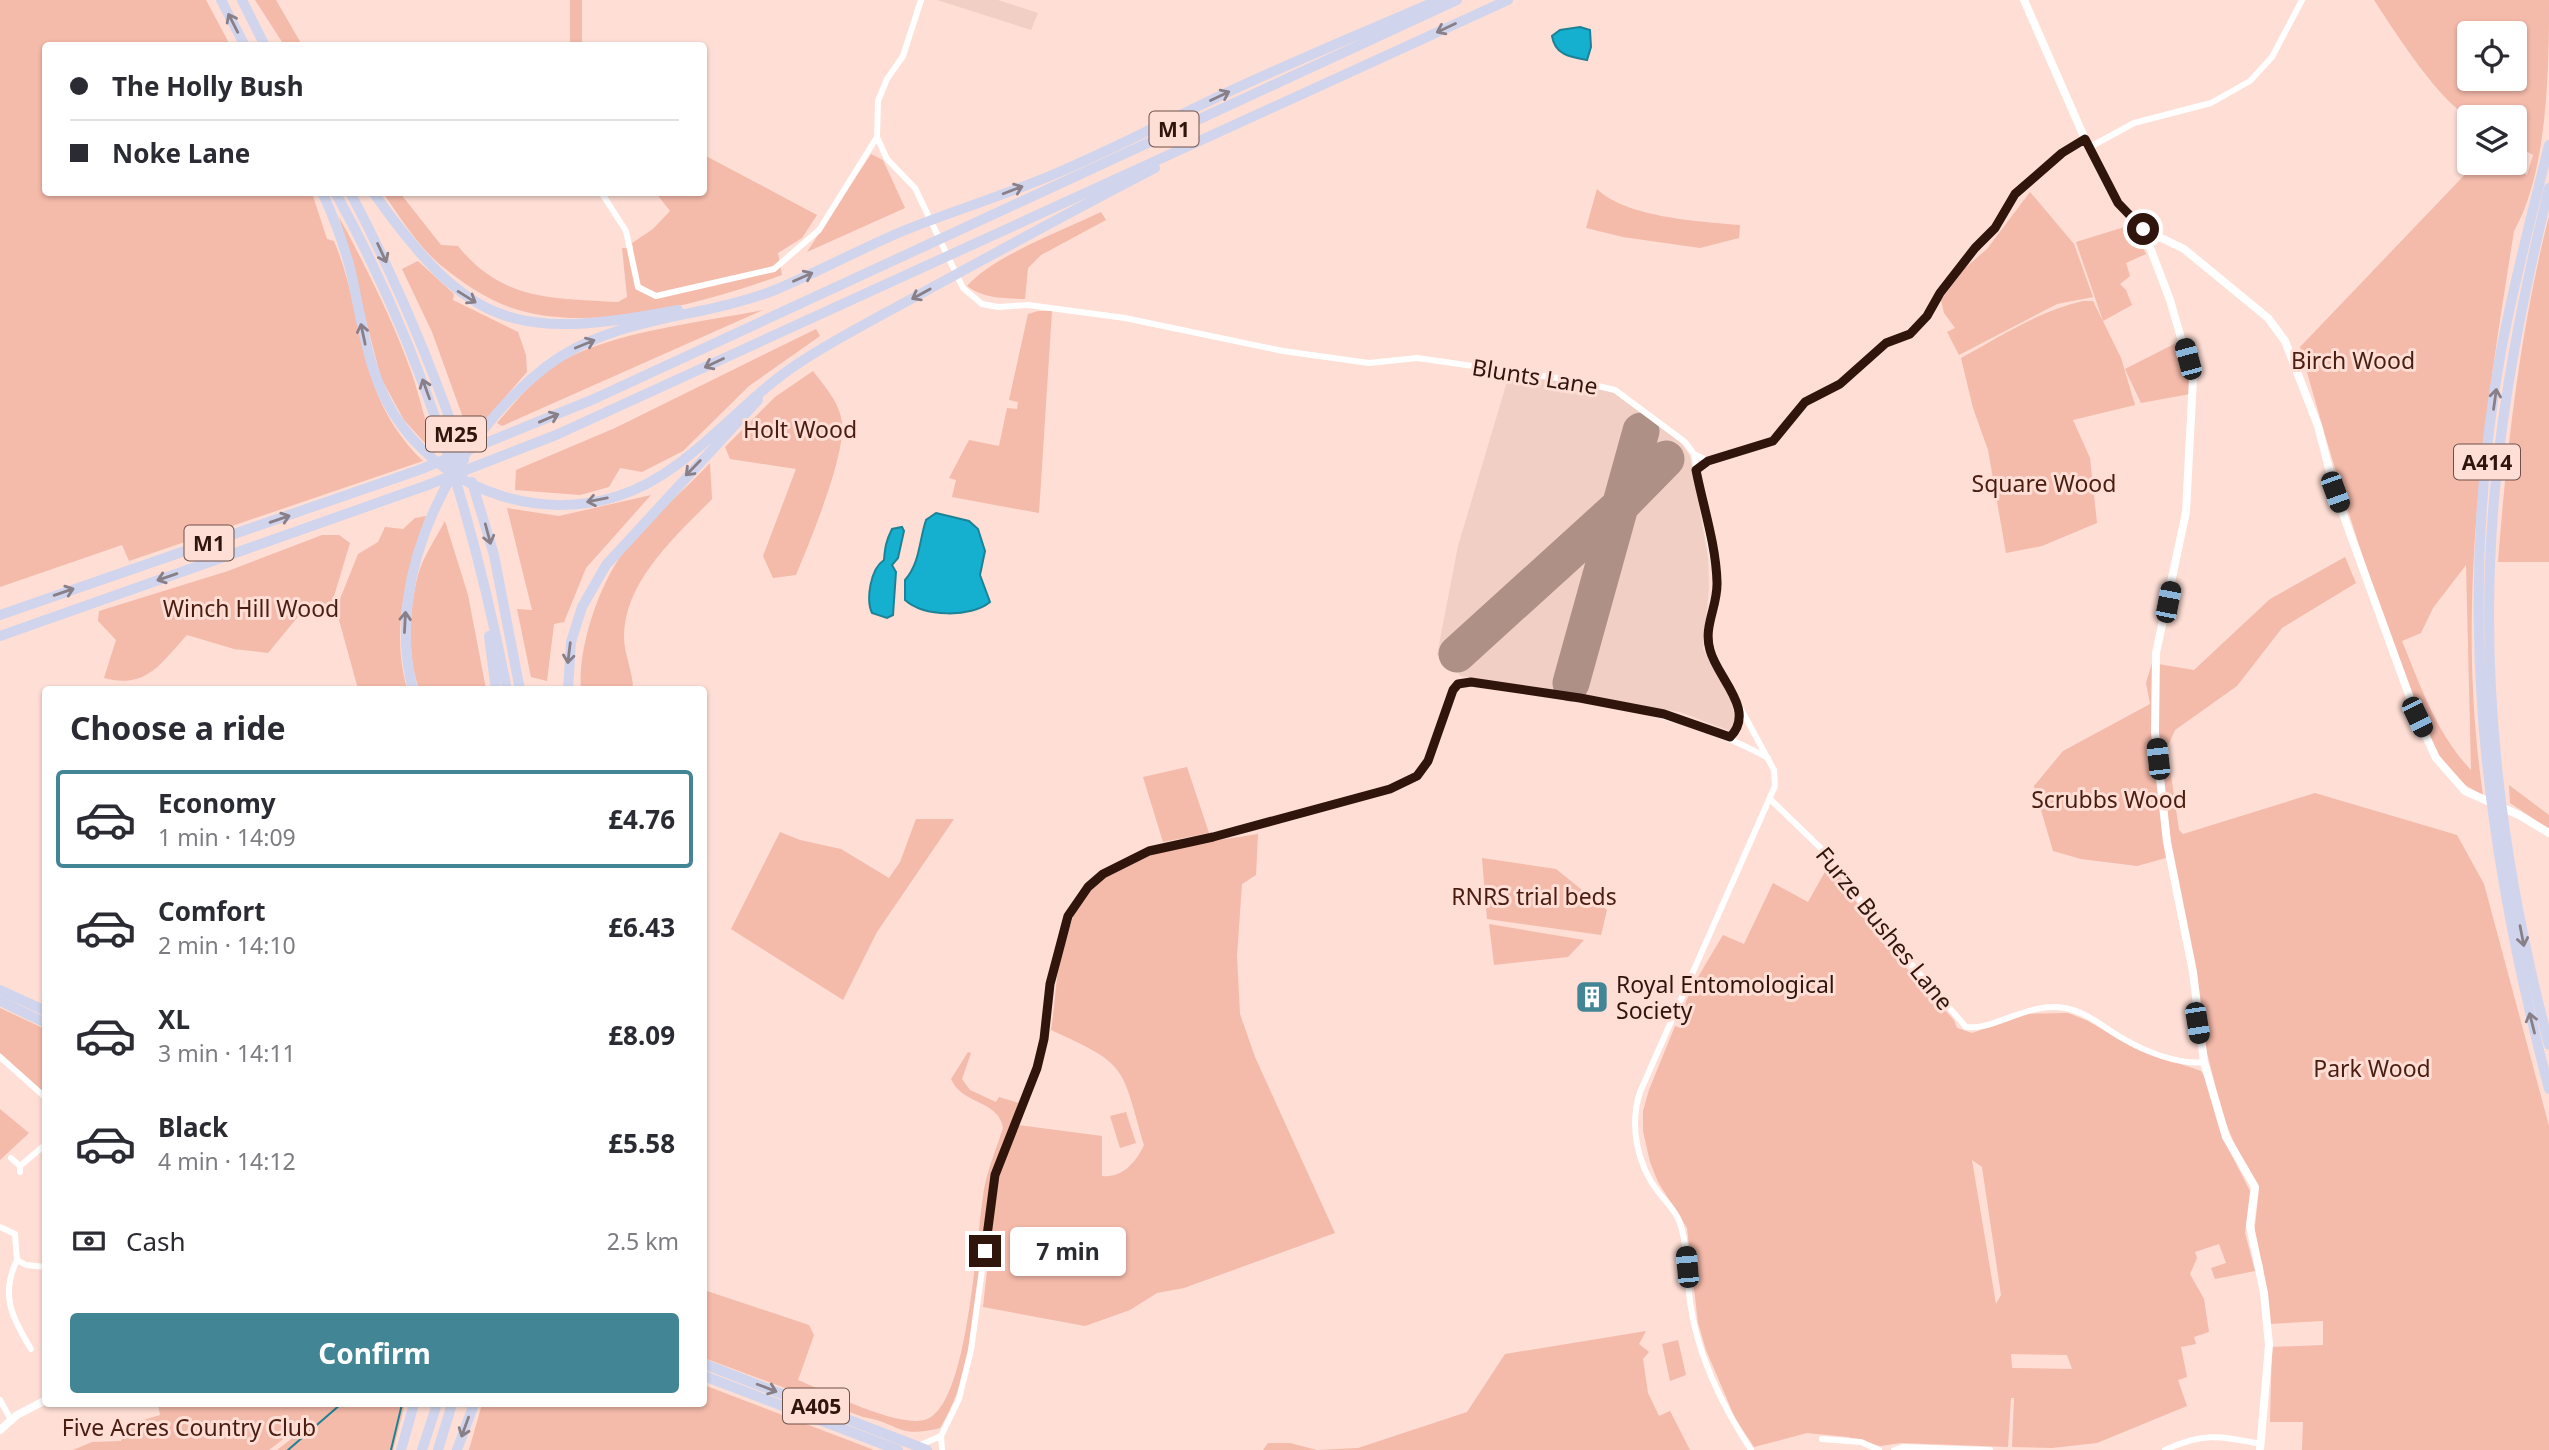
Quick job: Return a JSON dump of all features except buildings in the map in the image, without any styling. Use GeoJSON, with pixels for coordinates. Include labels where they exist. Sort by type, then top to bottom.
{"type":"FeatureCollection","features":[{"type":"Feature","properties":{"kind":"highway"},"geometry":{"type":"LineString","coordinates":[[221,0],[243,42]]}},
{"type":"Feature","properties":{"kind":"highway"},"geometry":{"type":"LineString","coordinates":[[242,0],[263,42]]}},
{"type":"Feature","properties":{"kind":"highway"},"geometry":{"type":"LineString","coordinates":[[412,686],[405,643],[405,609],[412,575],[436,511],[464,459],[495,417],[532,379],[576,347],[637,326],[740,301],[773,290],[904,231],[1064,170],[1226,93],[1439,0]]}},
{"type":"Feature","properties":{"kind":"highway","name":"M1"},"geometry":{"type":"LineString","coordinates":[[0,615],[486,445],[594,399],[1457,0]]}},
{"type":"Feature","properties":{"kind":"highway","name":"M1"},"geometry":{"type":"LineString","coordinates":[[0,636],[492,461],[626,404],[1508,0]]}},
{"type":"Feature","properties":{"kind":"highway"},"geometry":{"type":"LineString","coordinates":[[324,196],[343,246],[367,351],[380,388],[401,425],[429,457],[485,491],[517,501],[550,504],[590,502],[638,487],[687,457],[750,398],[793,367],[1035,231],[1267,110]]}},
{"type":"Feature","properties":{"kind":"highway","name":"A414"},"geometry":{"type":"LineString","coordinates":[[2549,145],[2501,352],[2486,478],[2479,664],[2490,812],[2513,947],[2549,1089]]}},
{"type":"Feature","properties":{"kind":"highway","name":"A414"},"geometry":{"type":"LineString","coordinates":[[2549,188],[2519,317],[2493,502],[2489,647],[2502,820],[2522,939],[2549,1045]]}},
{"type":"Feature","properties":{"kind":"highway","name":"M25"},"geometry":{"type":"LineString","coordinates":[[337,196],[372,262],[423,380],[449,454],[488,595],[506,686]]}},
{"type":"Feature","properties":{"kind":"highway","name":"M25"},"geometry":{"type":"LineString","coordinates":[[352,196],[380,248],[436,374],[494,555],[519,686]]}},
{"type":"Feature","properties":{"kind":"highway"},"geometry":{"type":"LineString","coordinates":[[376,196],[422,259],[445,281],[483,307],[509,317],[537,324],[583,325],[740,301]]}},
{"type":"Feature","properties":{"kind":"highway"},"geometry":{"type":"LineString","coordinates":[[568,686],[571,642],[582,607],[606,565],[671,491],[793,367]]}},
{"type":"Feature","properties":{"kind":"highway","name":"M25"},"geometry":{"type":"LineString","coordinates":[[488,595],[496,686]]}},
{"type":"Feature","properties":{"kind":"highway"},"geometry":{"type":"LineString","coordinates":[[0,990],[42,1009]]}},
{"type":"Feature","properties":{"kind":"highway"},"geometry":{"type":"LineString","coordinates":[[0,1001],[42,1021]]}},
{"type":"Feature","properties":{"kind":"highway","name":"A405"},"geometry":{"type":"LineString","coordinates":[[707,1365],[923,1448]]}},
{"type":"Feature","properties":{"kind":"highway","name":"A405"},"geometry":{"type":"LineString","coordinates":[[707,1377],[898,1450]]}},
{"type":"Feature","properties":{"kind":"highway"},"geometry":{"type":"LineString","coordinates":[[401,1450],[413,1407]]}},
{"type":"Feature","properties":{"kind":"highway"},"geometry":{"type":"LineString","coordinates":[[422,1450],[436,1407]]}},
{"type":"Feature","properties":{"kind":"highway"},"geometry":{"type":"LineString","coordinates":[[438,1450],[451,1407]]}},
{"type":"Feature","properties":{"kind":"highway"},"geometry":{"type":"LineString","coordinates":[[457,1450],[473,1407]]}},
{"type":"Feature","properties":{"kind":"street"},"geometry":{"type":"LineString","coordinates":[[604,196],[626,231],[638,287],[656,296],[774,269],[819,230],[877,137],[878,101],[887,79],[904,56],[921,0]]}},
{"type":"Feature","properties":{"kind":"street"},"geometry":{"type":"LineString","coordinates":[[2024,0],[2087,143],[2118,203],[2143,229],[2185,248],[2268,318],[2285,341],[2318,426],[2335,492],[2417,717],[2437,758],[2465,791],[2519,815],[2549,833]]}},
{"type":"Feature","properties":{"kind":"street"},"geometry":{"type":"LineString","coordinates":[[1696,470],[1708,461],[1773,441],[1805,402],[1840,384],[1886,343],[1910,334],[1927,316],[1940,293],[1975,248],[1995,228],[2015,194],[2062,153],[2134,123],[2211,103],[2250,81],[2272,57],[2302,0]]}},
{"type":"Feature","properties":{"kind":"street","name":"Blunts Lane"},"geometry":{"type":"LineString","coordinates":[[877,137],[887,159],[922,201],[963,288],[982,304],[998,307],[1028,305],[1125,318],[1283,351],[1369,363],[1417,358],[1560,378],[1615,390],[1685,442],[1694,454],[1708,461]]}},
{"type":"Feature","properties":{"kind":"street"},"geometry":{"type":"LineString","coordinates":[[2143,229],[2144,240],[2170,300],[2193,379],[2186,512],[2155,653],[2155,717],[2167,842],[2193,972],[2204,1062],[2226,1137],[2255,1187],[2250,1226],[2264,1293],[2269,1345],[2261,1447],[2211,1435],[2196,1437],[2168,1449]]}},
{"type":"Feature","properties":{"kind":"street"},"geometry":{"type":"LineString","coordinates":[[1694,454],[1717,582],[1707,630],[1710,652],[1768,758],[1776,778],[1771,800],[1696,961],[1640,1092],[1634,1132],[1646,1171],[1681,1227],[1693,1322],[1703,1355],[1724,1406],[1751,1450]]}},
{"type":"Feature","properties":{"kind":"street"},"geometry":{"type":"LineString","coordinates":[[942,1450],[941,1436],[961,1391],[971,1350],[995,1175],[1037,1068],[1044,1039],[1050,984],[1068,916],[1096,879],[1149,851],[1213,837],[1390,789],[1417,776],[1428,761],[1453,690],[1458,684],[1471,682],[1664,714],[1730,737],[1768,758]]}},
{"type":"Feature","properties":{"kind":"street"},"geometry":{"type":"LineString","coordinates":[[1730,737],[1738,726],[1740,709]]}},
{"type":"Feature","properties":{"kind":"street","name":"Furze Bushes Lane"},"geometry":{"type":"LineString","coordinates":[[1771,800],[1832,859],[1877,925],[1966,1027],[1978,1027],[2018,1012],[2062,1007],[2076,1010],[2124,1040],[2194,1063],[2204,1062]]}},
{"type":"Feature","properties":{"kind":"street"},"geometry":{"type":"LineString","coordinates":[[0,1057],[42,1094]]}},
{"type":"Feature","properties":{"kind":"street"},"geometry":{"type":"LineString","coordinates":[[11,1158],[20,1169],[42,1148]]}},
{"type":"Feature","properties":{"kind":"street"},"geometry":{"type":"LineString","coordinates":[[0,1227],[15,1234],[17,1260],[8,1275],[8,1308],[31,1349]]}},
{"type":"Feature","properties":{"kind":"street"},"geometry":{"type":"LineString","coordinates":[[17,1260],[26,1265],[42,1267]]}},
{"type":"Feature","properties":{"kind":"street"},"geometry":{"type":"LineString","coordinates":[[0,1400],[10,1420]]}},
{"type":"Feature","properties":{"kind":"street"},"geometry":{"type":"LineString","coordinates":[[0,1430],[10,1420],[42,1402]]}},
{"type":"Feature","properties":{"kind":"street"},"geometry":{"type":"LineString","coordinates":[[923,1448],[941,1436]]}},
{"type":"Feature","properties":{"kind":"street"},"geometry":{"type":"LineString","coordinates":[[1822,1439],[1861,1443],[1879,1450]]}},
{"type":"Feature","properties":{"kind":"street"},"geometry":{"type":"LineString","coordinates":[[1894,1450],[1903,1447],[1990,1450]]}},
{"type":"Feature","properties":{"kind":"shaded area"},"geometry":{"type":"Polygon","coordinates":[[[937,0],[998,0],[1038,13],[1031,30],[937,0]]]}},
{"type":"Feature","properties":{"kind":"shaded area"},"geometry":{"type":"Polygon","coordinates":[[[1509,375],[1571,383],[1613,392],[1680,442],[1690,456],[1708,557],[1709,588],[1703,649],[1731,700],[1735,718],[1730,731],[1680,712],[1461,676],[1437,655],[1458,546],[1509,375]]]}},
{"type":"Feature","properties":{"kind":"green space"},"geometry":{"type":"Polygon","coordinates":[[[0,0],[206,0],[228,42],[42,42],[42,196],[313,196],[327,239],[334,241],[344,270],[373,382],[401,435],[423,461],[129,561],[122,545],[0,587],[0,0]]]}},
{"type":"Feature","properties":{"kind":"green space"},"geometry":{"type":"Polygon","coordinates":[[[255,0],[276,0],[300,42],[282,42],[255,0]]]}},
{"type":"Feature","properties":{"kind":"green space"},"geometry":{"type":"Polygon","coordinates":[[[570,0],[582,0],[582,42],[570,42],[570,0]]]}},
{"type":"Feature","properties":{"kind":"green space","name":"Birch Wood"},"geometry":{"type":"Polygon","coordinates":[[[2374,0],[2549,0],[2547,88],[2540,150],[2534,179],[2514,231],[2493,372],[2477,512],[2472,653],[2475,724],[2483,795],[2449,770],[2431,743],[2417,712],[2356,536],[2300,347],[2465,175],[2527,175],[2533,155],[2527,152],[2527,105],[2457,105],[2457,108],[2418,65],[2374,0]],[[2466,565],[2433,608],[2421,633],[2402,641],[2439,725],[2448,741],[2471,769],[2466,565]]]}},
{"type":"Feature","properties":{"kind":"green space"},"geometry":{"type":"Polygon","coordinates":[[[871,154],[883,160],[905,208],[807,252],[871,154]]]}},
{"type":"Feature","properties":{"kind":"green space"},"geometry":{"type":"Polygon","coordinates":[[[707,157],[817,215],[802,238],[778,253],[782,275],[721,295],[654,311],[620,316],[553,317],[511,308],[490,299],[461,280],[426,251],[385,196],[402,196],[441,245],[458,246],[475,264],[511,287],[550,297],[618,302],[627,297],[622,248],[633,248],[632,243],[653,229],[670,211],[658,196],[707,196],[707,157]]]}},
{"type":"Feature","properties":{"kind":"green space"},"geometry":{"type":"Polygon","coordinates":[[[1597,189],[1626,206],[1644,212],[1685,220],[1740,225],[1739,238],[1700,248],[1623,237],[1586,228],[1597,189]]]}},
{"type":"Feature","properties":{"kind":"green space"},"geometry":{"type":"Polygon","coordinates":[[[2030,192],[2074,244],[2093,297],[2057,304],[1959,355],[1947,332],[1955,328],[1944,313],[1941,300],[1965,268],[1987,249],[2030,192]]]}},
{"type":"Feature","properties":{"kind":"green space"},"geometry":{"type":"Polygon","coordinates":[[[1101,212],[1106,220],[1041,255],[1028,268],[1025,299],[988,296],[967,286],[1011,254],[1101,212]]]}},
{"type":"Feature","properties":{"kind":"green space"},"geometry":{"type":"Polygon","coordinates":[[[2549,216],[2549,562],[2498,562],[2522,345],[2549,216]]]}},
{"type":"Feature","properties":{"kind":"green space"},"geometry":{"type":"Polygon","coordinates":[[[339,217],[405,354],[438,451],[434,453],[404,420],[381,378],[339,217]]]}},
{"type":"Feature","properties":{"kind":"green space"},"geometry":{"type":"Polygon","coordinates":[[[2131,225],[2146,254],[2126,263],[2130,276],[2120,284],[2126,290],[2132,305],[2103,321],[2076,242],[2131,225]]]}},
{"type":"Feature","properties":{"kind":"green space"},"geometry":{"type":"Polygon","coordinates":[[[418,261],[454,294],[453,300],[518,332],[526,355],[527,372],[470,437],[432,332],[402,269],[418,261]]]}},
{"type":"Feature","properties":{"kind":"green space","name":"Square Wood"},"geometry":{"type":"Polygon","coordinates":[[[2083,301],[2093,301],[2121,358],[2135,405],[2073,420],[2090,458],[2097,523],[2042,546],[2006,553],[1988,450],[1973,408],[1961,358],[2036,318],[2083,301]]]}},
{"type":"Feature","properties":{"kind":"green space"},"geometry":{"type":"Polygon","coordinates":[[[763,310],[502,426],[497,423],[545,373],[585,350],[634,335],[763,310]]]}},
{"type":"Feature","properties":{"kind":"green space"},"geometry":{"type":"Polygon","coordinates":[[[1052,311],[1039,513],[952,497],[956,480],[949,478],[969,440],[999,446],[1007,408],[1017,409],[1018,402],[1009,400],[1028,314],[1052,311]]]}},
{"type":"Feature","properties":{"kind":"green space"},"geometry":{"type":"Polygon","coordinates":[[[816,329],[820,336],[749,386],[683,451],[642,472],[620,468],[609,487],[580,495],[515,490],[516,470],[615,428],[816,329]]]}},
{"type":"Feature","properties":{"kind":"green space"},"geometry":{"type":"Polygon","coordinates":[[[2180,341],[2191,384],[2190,394],[2141,403],[2125,369],[2180,341]]]}},
{"type":"Feature","properties":{"kind":"green space","name":"Holt Wood"},"geometry":{"type":"Polygon","coordinates":[[[813,371],[841,416],[838,457],[810,542],[796,575],[773,578],[763,556],[796,469],[730,459],[725,447],[775,397],[813,371]]]}},
{"type":"Feature","properties":{"kind":"green space"},"geometry":{"type":"Polygon","coordinates":[[[710,463],[712,499],[654,561],[642,578],[626,617],[625,650],[633,686],[581,686],[583,654],[593,613],[619,558],[639,533],[710,463]]]}},
{"type":"Feature","properties":{"kind":"green space"},"geometry":{"type":"Polygon","coordinates":[[[651,495],[586,568],[564,622],[554,624],[547,681],[531,677],[517,609],[532,610],[507,508],[559,516],[651,495]]]}},
{"type":"Feature","properties":{"kind":"green space"},"geometry":{"type":"Polygon","coordinates":[[[426,516],[403,601],[400,645],[406,686],[357,686],[336,609],[358,554],[378,542],[385,527],[403,529],[415,518],[426,516]]]}},
{"type":"Feature","properties":{"kind":"green space"},"geometry":{"type":"Polygon","coordinates":[[[445,521],[468,595],[485,686],[418,686],[411,647],[411,617],[423,561],[445,521]]]}},
{"type":"Feature","properties":{"kind":"green space","name":"Winch Hill Wood"},"geometry":{"type":"Polygon","coordinates":[[[322,535],[339,535],[350,543],[331,606],[311,601],[268,653],[234,649],[187,635],[152,672],[131,680],[104,678],[116,640],[98,621],[99,611],[228,571],[322,535]]]}},
{"type":"Feature","properties":{"kind":"green space"},"geometry":{"type":"Polygon","coordinates":[[[2345,557],[2356,583],[2282,628],[2237,686],[2175,730],[2167,748],[2179,830],[2183,834],[2315,793],[2457,835],[2484,884],[2549,1126],[2549,1450],[2302,1450],[2303,1422],[2270,1422],[2272,1347],[2323,1345],[2323,1321],[2269,1324],[2263,1266],[2254,1236],[2259,1189],[2243,1164],[2223,1116],[2199,1021],[2173,856],[2137,866],[2081,859],[2053,851],[2034,786],[2063,751],[2150,704],[2146,683],[2152,663],[2194,670],[2270,599],[2345,557]]]}},
{"type":"Feature","properties":{"kind":"green space"},"geometry":{"type":"Polygon","coordinates":[[[1187,767],[1209,833],[1163,842],[1143,777],[1187,767]]]}},
{"type":"Feature","properties":{"kind":"green space"},"geometry":{"type":"Polygon","coordinates":[[[2509,785],[2549,815],[2549,829],[2510,803],[2509,785]]]}},
{"type":"Feature","properties":{"kind":"green space"},"geometry":{"type":"Polygon","coordinates":[[[916,819],[954,819],[877,932],[843,1000],[731,929],[780,832],[800,840],[841,849],[889,878],[900,862],[916,819]]]}},
{"type":"Feature","properties":{"kind":"green space"},"geometry":{"type":"Polygon","coordinates":[[[1258,834],[1256,875],[1242,884],[1237,956],[1240,1014],[1255,1057],[1335,1233],[1184,1288],[1157,1293],[1130,1310],[1085,1326],[983,1307],[997,1180],[1018,1125],[1102,1136],[1102,1176],[1110,1176],[1128,1168],[1144,1145],[1131,1098],[1118,1071],[1095,1051],[1051,1030],[1063,945],[1079,906],[1097,885],[1119,869],[1144,857],[1201,843],[1258,834]]]}},
{"type":"Feature","properties":{"kind":"green space","name":"RNRS trial beds"},"geometry":{"type":"Polygon","coordinates":[[[1482,858],[1556,869],[1607,910],[1601,935],[1487,919],[1482,858]]]}},
{"type":"Feature","properties":{"kind":"green space"},"geometry":{"type":"Polygon","coordinates":[[[1831,861],[1877,936],[1954,1020],[1957,1028],[1972,1033],[2026,1014],[2068,1013],[2088,1021],[2134,1048],[2201,1071],[2207,1080],[2223,1138],[2250,1191],[2245,1233],[2255,1271],[2215,1279],[2211,1268],[2226,1263],[2219,1244],[2195,1252],[2197,1258],[2190,1274],[2204,1299],[2209,1332],[2194,1337],[2196,1344],[2181,1347],[2187,1377],[2178,1380],[2187,1406],[2097,1443],[2052,1448],[2012,1447],[2014,1398],[2011,1398],[2008,1447],[1901,1443],[1880,1446],[1848,1437],[1807,1433],[1754,1447],[1735,1418],[1706,1350],[1698,1323],[1687,1228],[1658,1182],[1650,1162],[1643,1131],[1643,1111],[1675,1026],[1681,1028],[1684,1023],[1679,1019],[1692,987],[1723,935],[1744,944],[1773,883],[1808,902],[1831,861]],[[1972,1160],[1996,1304],[2001,1295],[1982,1167],[1972,1160]],[[2011,1354],[2012,1368],[2072,1369],[2067,1355],[2011,1354]]]}},
{"type":"Feature","properties":{"kind":"green space"},"geometry":{"type":"Polygon","coordinates":[[[1489,924],[1584,940],[1568,957],[1494,965],[1489,924]]]}},
{"type":"Feature","properties":{"kind":"green space"},"geometry":{"type":"Polygon","coordinates":[[[0,1008],[42,1028],[42,1091],[0,1053],[0,1008]]]}},
{"type":"Feature","properties":{"kind":"green space"},"geometry":{"type":"Polygon","coordinates":[[[968,1052],[971,1053],[962,1079],[970,1090],[996,1102],[999,1097],[1019,1103],[993,1174],[976,1309],[964,1372],[954,1401],[940,1428],[914,1432],[899,1429],[707,1359],[707,1291],[809,1325],[814,1335],[798,1380],[879,1414],[896,1418],[924,1420],[939,1409],[952,1385],[961,1352],[985,1184],[1003,1128],[995,1112],[963,1094],[951,1079],[968,1052]]]}},
{"type":"Feature","properties":{"kind":"green space"},"geometry":{"type":"Polygon","coordinates":[[[0,1109],[29,1133],[0,1160],[0,1109]]]}},
{"type":"Feature","properties":{"kind":"green space"},"geometry":{"type":"Polygon","coordinates":[[[1126,1112],[1136,1143],[1120,1148],[1110,1116],[1126,1112]]]}},
{"type":"Feature","properties":{"kind":"green space"},"geometry":{"type":"Polygon","coordinates":[[[1646,1331],[1639,1344],[1649,1352],[1643,1359],[1648,1393],[1659,1416],[1670,1411],[1690,1450],[1317,1450],[1358,1448],[1467,1412],[1505,1354],[1646,1331]]]}},
{"type":"Feature","properties":{"kind":"green space"},"geometry":{"type":"Polygon","coordinates":[[[1678,1340],[1686,1375],[1670,1381],[1662,1344],[1678,1340]]]}},
{"type":"Feature","properties":{"kind":"green space"},"geometry":{"type":"Polygon","coordinates":[[[707,1386],[874,1450],[469,1450],[481,1407],[707,1407],[707,1386]]]}},
{"type":"Feature","properties":{"kind":"green space","name":"Five Acres Country Club"},"geometry":{"type":"Polygon","coordinates":[[[159,1407],[404,1407],[393,1450],[277,1450],[304,1429],[304,1423],[269,1450],[73,1450],[92,1442],[121,1441],[127,1425],[160,1415],[159,1407]]]}},
{"type":"Feature","properties":{"kind":"green space"},"geometry":{"type":"Polygon","coordinates":[[[1268,1443],[1290,1443],[1317,1450],[1263,1450],[1268,1443]]]}},
{"type":"Feature","properties":{"kind":"water"},"geometry":{"type":"Polygon","coordinates":[[[1580,27],[1590,30],[1591,47],[1587,60],[1560,51],[1552,36],[1560,30],[1580,27]]]}},
{"type":"Feature","properties":{"kind":"water"},"geometry":{"type":"Polygon","coordinates":[[[936,513],[969,521],[978,529],[985,551],[980,575],[990,602],[982,607],[960,613],[935,612],[913,606],[905,600],[905,580],[916,559],[926,520],[936,513]]]}},
{"type":"Feature","properties":{"kind":"water"},"geometry":{"type":"Polygon","coordinates":[[[902,527],[904,531],[898,558],[892,565],[896,572],[893,615],[887,618],[872,613],[870,585],[875,570],[884,560],[892,529],[902,527]]]}},
{"type":"Feature","properties":{"kind":"waterway"},"geometry":{"type":"LineString","coordinates":[[288,1450],[338,1407]]}},
{"type":"Feature","properties":{"kind":"waterway"},"geometry":{"type":"LineString","coordinates":[[391,1450],[401,1407]]}},
{"type":"Feature","properties":{"kind":"runway"},"geometry":{"type":"LineString","coordinates":[[1571,683],[1641,431]]}},
{"type":"Feature","properties":{"kind":"runway"},"geometry":{"type":"LineString","coordinates":[[1457,654],[1620,506],[1666,459]]}},
{"type":"Feature","properties":{"kind":"place","name":"Royal Entomological Society"},"geometry":{"type":"Point","coordinates":[1592,997]}},
{"type":"Feature","properties":{"kind":"route"},"geometry":{"type":"LineString","coordinates":[[985,1251],[992,1185],[1006,1141],[1037,1068],[1044,1039],[1050,984],[1058,962],[1068,916],[1096,879],[1123,863],[1162,846],[1213,837],[1390,789],[1417,776],[1428,761],[1453,690],[1458,684],[1471,682],[1664,714],[1730,737],[1738,726],[1740,709],[1710,652],[1707,630],[1717,582],[1696,470],[1708,461],[1778,438],[1805,402],[1840,384],[1886,343],[1910,334],[1927,316],[1940,293],[1975,248],[1995,228],[2015,194],[2062,153],[2085,139],[2118,203],[2143,229]]}},
{"type":"Feature","properties":{"kind":"park label","name":"Scrubbs Wood"},"geometry":{"type":"Point","coordinates":[2109,799]}},
{"type":"Feature","properties":{"kind":"park label","name":"Park Wood"},"geometry":{"type":"Point","coordinates":[2372,1068]}}]}
